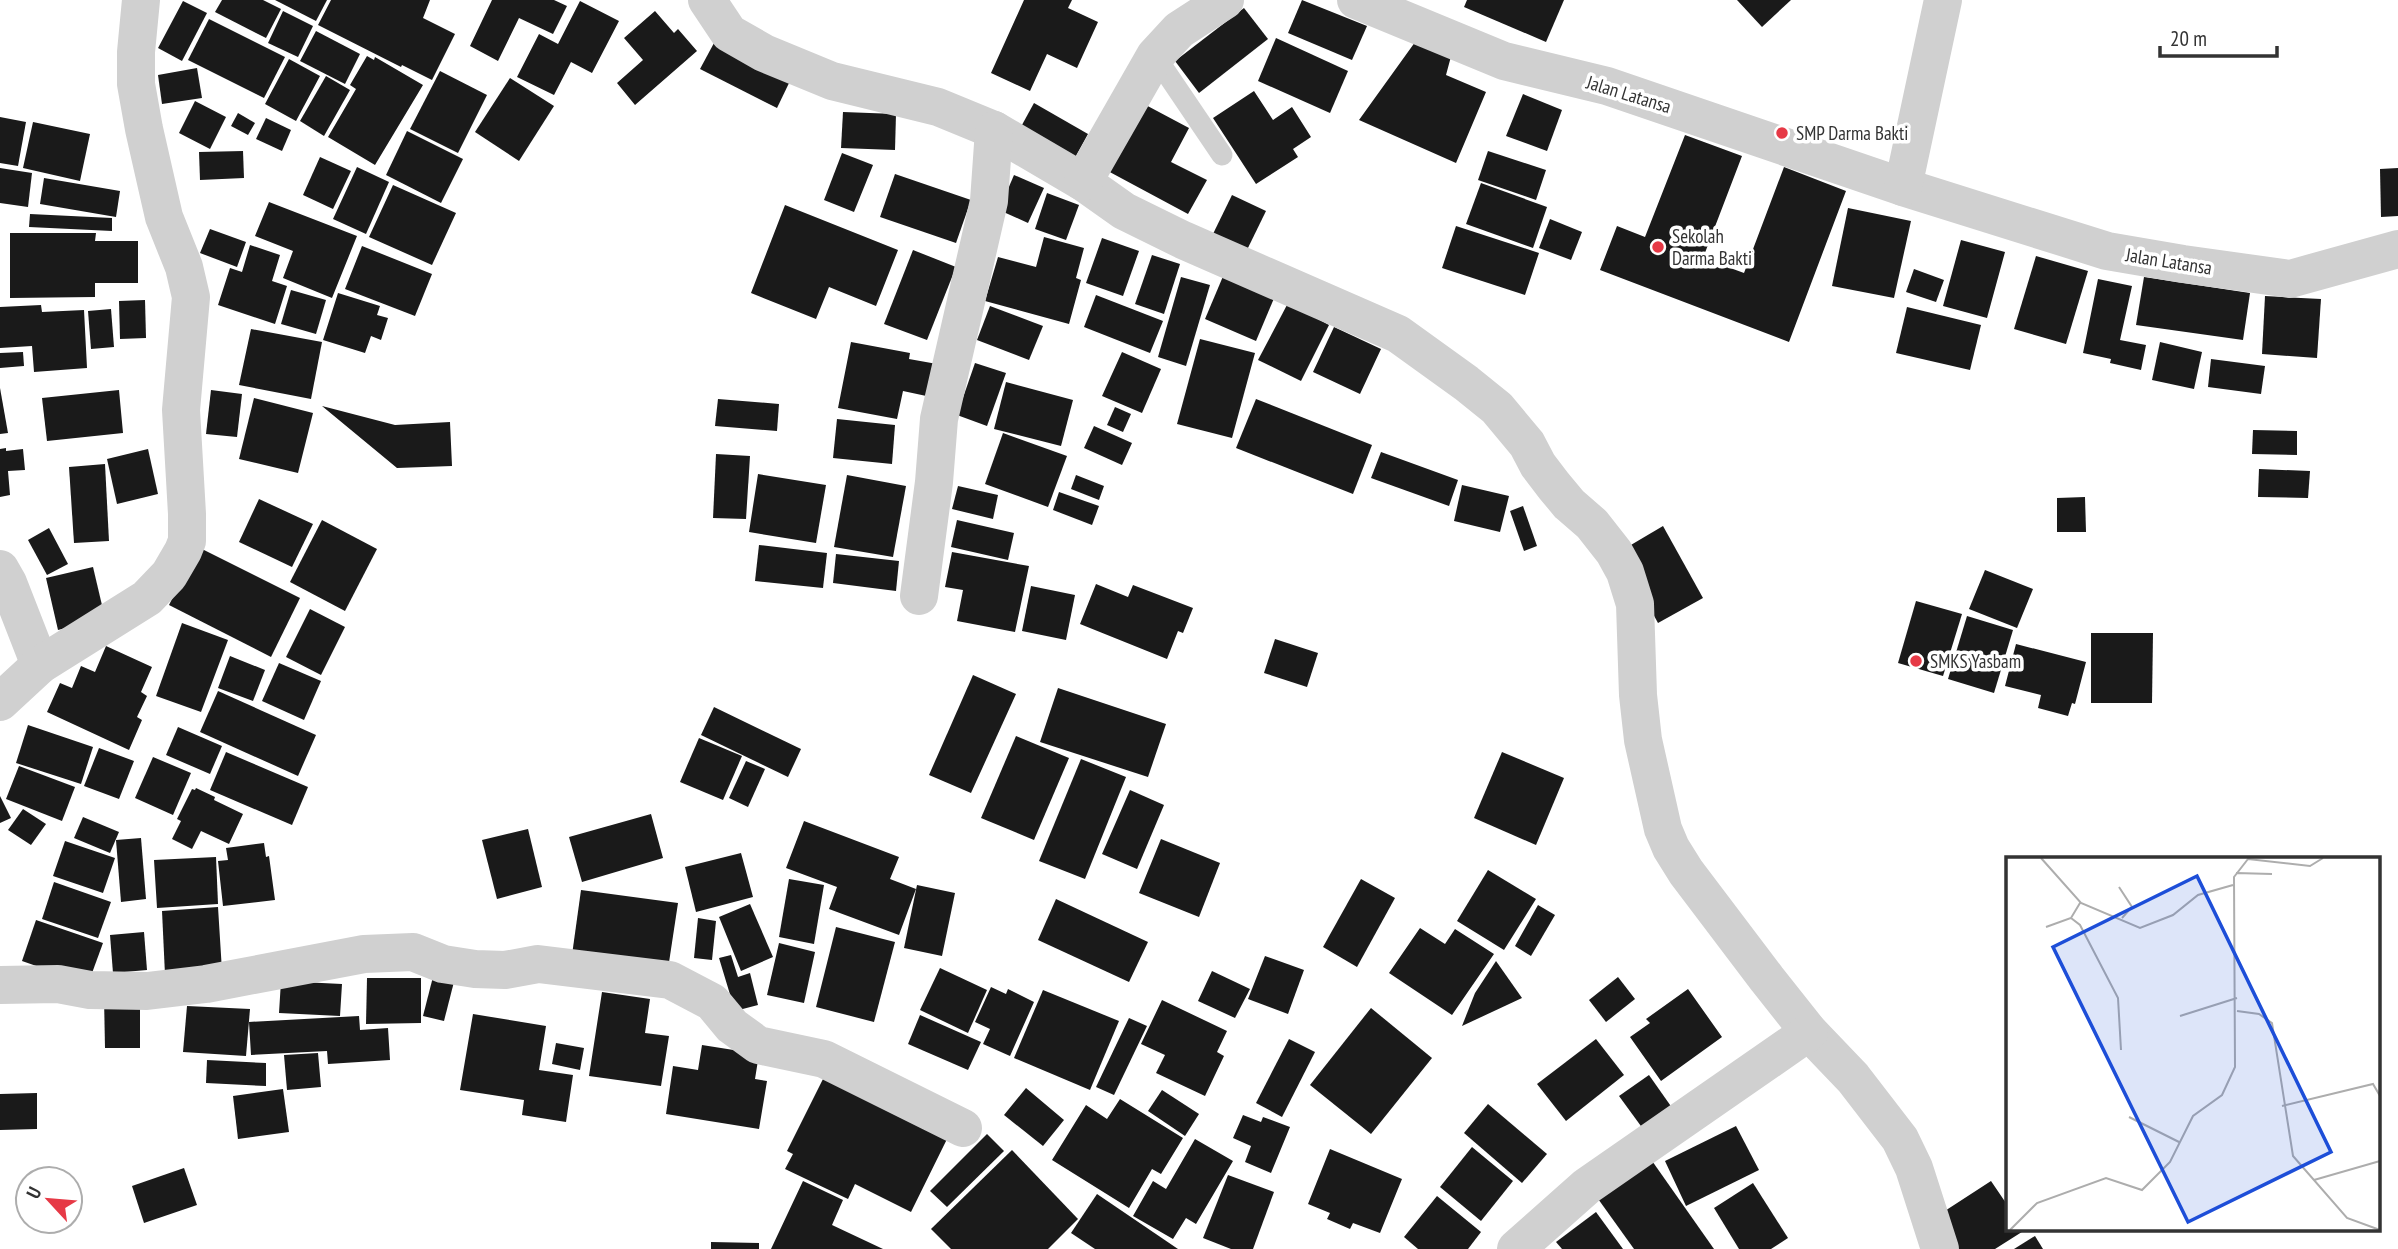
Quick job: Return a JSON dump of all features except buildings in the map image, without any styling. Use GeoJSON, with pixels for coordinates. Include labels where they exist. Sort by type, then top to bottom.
{"type":"FeatureCollection","features":[{"type":"Feature","properties":{"kind":"street"},"geometry":{"type":"LineString","coordinates":[[0,702],[40,665],[147,598],[169,575],[187,541],[181,410],[191,297],[184,267],[164,217],[136,84],[136,52],[142,0]]}},
{"type":"Feature","properties":{"kind":"street"},"geometry":{"type":"LineString","coordinates":[[706,0],[729,33],[764,53],[832,81],[938,107],[995,130],[1083,182],[1124,211],[1183,240],[1398,334],[1497,408],[1527,444],[1538,465],[1554,486],[1607,543],[1625,572],[1635,604],[1638,695],[1643,740],[1657,804],[1671,848],[1724,923],[1809,1032],[1853,1078],[1900,1139],[1914,1168],[1940,1249]]}},
{"type":"Feature","properties":{"kind":"street"},"geometry":{"type":"LineString","coordinates":[[1083,182],[1155,56],[1179,30],[1225,0]]}},
{"type":"Feature","properties":{"kind":"street","name":"Jalan Latansa"},"geometry":{"type":"LineString","coordinates":[[1356,0],[1504,61],[1607,86],[1903,187],[2108,251],[2290,279],[2398,249]]}},
{"type":"Feature","properties":{"kind":"street"},"geometry":{"type":"LineString","coordinates":[[1903,187],[1943,0]]}},
{"type":"Feature","properties":{"kind":"street"},"geometry":{"type":"LineString","coordinates":[[919,596],[934,482],[939,419],[989,201],[995,130]]}},
{"type":"Feature","properties":{"kind":"street"},"geometry":{"type":"LineString","coordinates":[[0,569],[40,665]]}},
{"type":"Feature","properties":{"kind":"street"},"geometry":{"type":"LineString","coordinates":[[0,985],[58,984],[90,990],[147,991],[206,984],[364,954],[413,952],[443,964],[475,969],[505,970],[538,964],[670,980],[712,1002],[732,1026],[758,1045],[824,1059],[963,1128]]}},
{"type":"Feature","properties":{"kind":"street"},"geometry":{"type":"LineString","coordinates":[[1516,1249],[1587,1186],[1809,1032]]}},
{"type":"Feature","properties":{"kind":"lane"},"geometry":{"type":"LineString","coordinates":[[1155,56],[1223,155]]}},
{"type":"Feature","properties":{"kind":"place","name":"SMP Darma Bakti"},"geometry":{"type":"Point","coordinates":[1782,133]}},
{"type":"Feature","properties":{"kind":"place","name":"Sekolah Darma Bakti"},"geometry":{"type":"Point","coordinates":[1658,247]}},
{"type":"Feature","properties":{"kind":"place","name":"SMKS Yasbam"},"geometry":{"type":"Point","coordinates":[1916,661]}}]}
